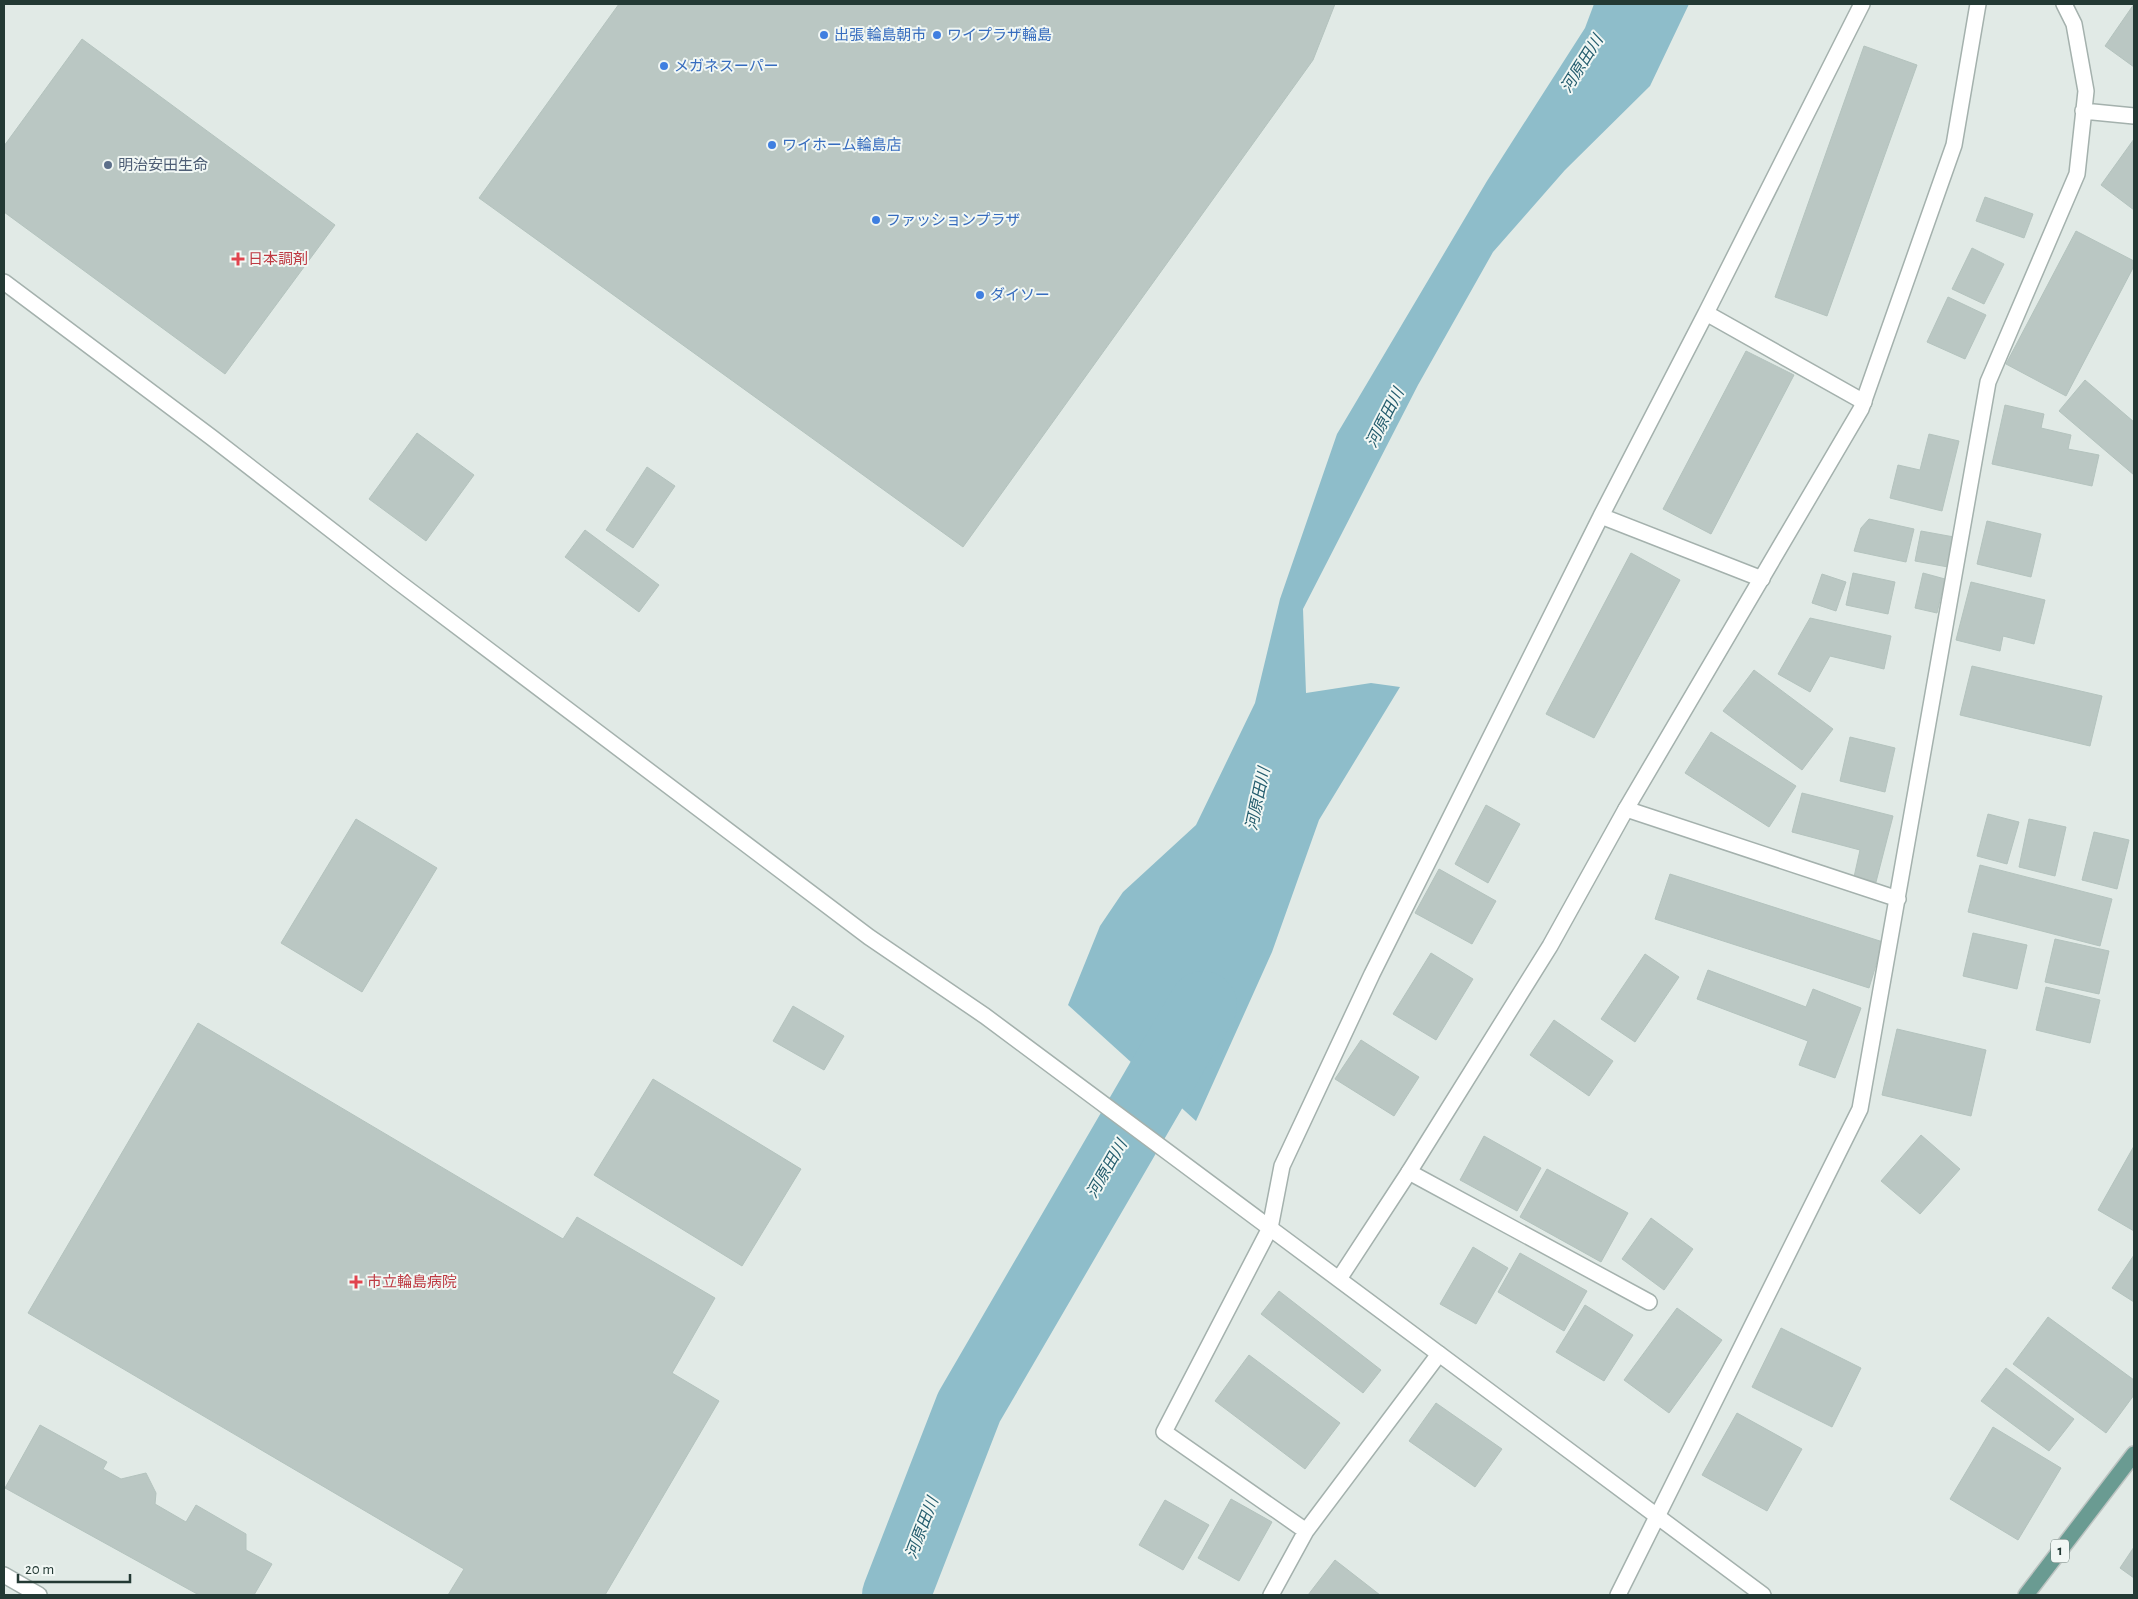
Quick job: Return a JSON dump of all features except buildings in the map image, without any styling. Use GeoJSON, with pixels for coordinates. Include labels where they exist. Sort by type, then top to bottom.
{"type":"FeatureCollection","features":[{"type":"Feature","properties":{"kind":"main road","name":"1"},"geometry":{"type":"LineString","coordinates":[[2026,1595],[2134,1454]]}},
{"type":"Feature","properties":{"kind":"street"},"geometry":{"type":"LineString","coordinates":[[1306,1531],[1164,1432],[1270,1228],[1282,1166],[1372,974],[1601,516],[1862,4]]}},
{"type":"Feature","properties":{"kind":"street"},"geometry":{"type":"LineString","coordinates":[[1339,1279],[1409,1172],[1550,946],[1626,809],[1864,402],[1954,145],[1978,4]]}},
{"type":"Feature","properties":{"kind":"street"},"geometry":{"type":"LineString","coordinates":[[1618,1595],[1860,1110],[1988,382],[2077,174],[2086,91],[2074,24],[2064,4]]}},
{"type":"Feature","properties":{"kind":"street"},"geometry":{"type":"LineString","coordinates":[[2083,111],[2134,116]]}},
{"type":"Feature","properties":{"kind":"street"},"geometry":{"type":"LineString","coordinates":[[4,282],[211,437],[397,581],[868,937],[991,1022],[1763,1595]]}},
{"type":"Feature","properties":{"kind":"street"},"geometry":{"type":"LineString","coordinates":[[1706,313],[1864,402]]}},
{"type":"Feature","properties":{"kind":"street"},"geometry":{"type":"LineString","coordinates":[[1601,516],[1762,579]]}},
{"type":"Feature","properties":{"kind":"street"},"geometry":{"type":"LineString","coordinates":[[1626,809],[1898,899]]}},
{"type":"Feature","properties":{"kind":"street"},"geometry":{"type":"LineString","coordinates":[[1409,1172],[1649,1302]]}},
{"type":"Feature","properties":{"kind":"street"},"geometry":{"type":"LineString","coordinates":[[1272,1595],[1306,1531],[1439,1354]]}},
{"type":"Feature","properties":{"kind":"street"},"geometry":{"type":"LineString","coordinates":[[4,1575],[39,1595]]}},
{"type":"Feature","properties":{"kind":"water"},"geometry":{"type":"Polygon","coordinates":[[[1594,4],[1689,4],[1650,86],[1565,170],[1493,252],[1418,385],[1303,609],[1306,693],[1371,683],[1400,687],[1319,820],[1272,952],[1196,1121],[1068,1005],[1100,926],[1123,892],[1196,825],[1255,703],[1280,599],[1337,434],[1487,181],[1585,28],[1594,4]]]}},
{"type":"Feature","properties":{"kind":"waterway","name":"河原田川"},"geometry":{"type":"LineString","coordinates":[[896,1595],[969,1407],[1203,1005]]}},
{"type":"Feature","properties":{"kind":"place","name":"出張 輪島朝市"},"geometry":{"type":"Point","coordinates":[824,35]}},
{"type":"Feature","properties":{"kind":"place","name":"ワイプラザ輪島"},"geometry":{"type":"Point","coordinates":[937,35]}},
{"type":"Feature","properties":{"kind":"place","name":"メガネスーパー"},"geometry":{"type":"Point","coordinates":[664,66]}},
{"type":"Feature","properties":{"kind":"place","name":"ワイホーム輪島店"},"geometry":{"type":"Point","coordinates":[772,145]}},
{"type":"Feature","properties":{"kind":"place","name":"明治安田生命"},"geometry":{"type":"Point","coordinates":[108,165]}},
{"type":"Feature","properties":{"kind":"place","name":"ファッションプラザ"},"geometry":{"type":"Point","coordinates":[876,220]}},
{"type":"Feature","properties":{"kind":"place","name":"日本調剤"},"geometry":{"type":"Point","coordinates":[238,259]}},
{"type":"Feature","properties":{"kind":"place","name":"ダイソー"},"geometry":{"type":"Point","coordinates":[980,295]}},
{"type":"Feature","properties":{"kind":"place","name":"市立輪島病院"},"geometry":{"type":"Point","coordinates":[356,1282]}}]}
